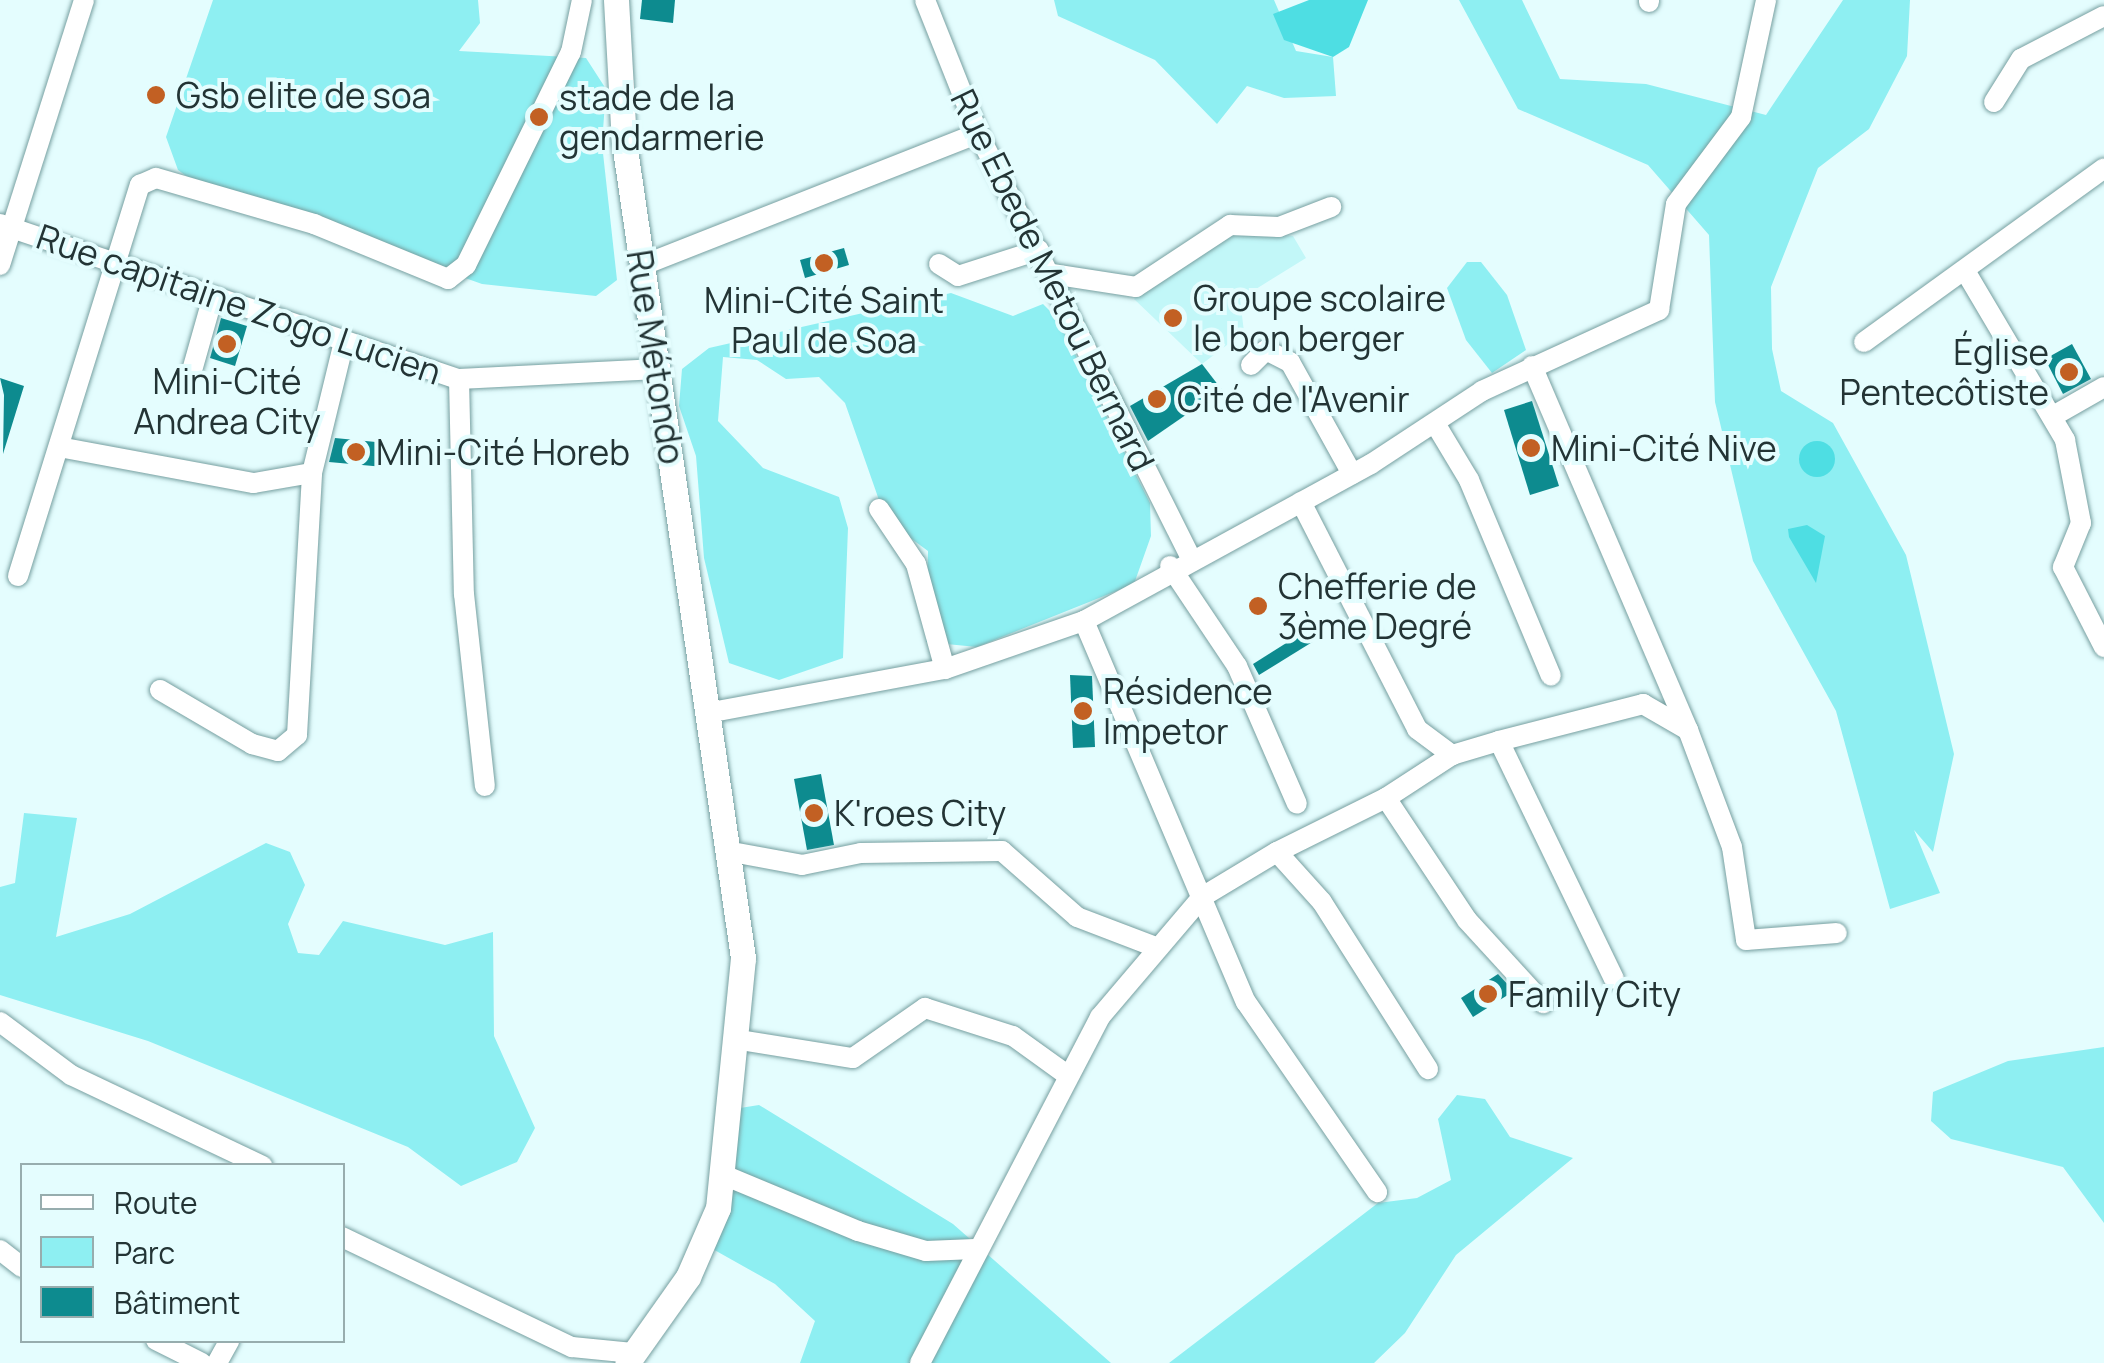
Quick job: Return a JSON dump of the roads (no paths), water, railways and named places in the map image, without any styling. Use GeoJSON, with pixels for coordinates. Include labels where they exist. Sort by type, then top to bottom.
{"type":"FeatureCollection","features":[{"type":"Feature","properties":{"kind":"street"},"geometry":{"type":"LineString","coordinates":[[0,265],[6,226],[84,0]]}},
{"type":"Feature","properties":{"kind":"street"},"geometry":{"type":"LineString","coordinates":[[18,576],[140,186],[156,178],[314,224],[436,277],[459,274],[570,52],[582,0]]}},
{"type":"Feature","properties":{"kind":"street","name":"Rue Métondo"},"geometry":{"type":"LineString","coordinates":[[616,0],[641,266],[732,852],[740,1040],[726,1176],[700,1254],[630,1358]]}},
{"type":"Feature","properties":{"kind":"street","name":"Rue Ebede Metou Bernard"},"geometry":{"type":"LineString","coordinates":[[925,0],[978,133],[1190,556]]}},
{"type":"Feature","properties":{"kind":"street"},"geometry":{"type":"LineString","coordinates":[[712,712],[945,669],[1084,622],[1170,566],[1302,502],[1532,366],[1667,302],[1676,204],[1741,117],[1766,0]]}},
{"type":"Feature","properties":{"kind":"street"},"geometry":{"type":"LineString","coordinates":[[1994,102],[2021,59],[2104,16]]}},
{"type":"Feature","properties":{"kind":"street"},"geometry":{"type":"LineString","coordinates":[[641,266],[978,133]]}},
{"type":"Feature","properties":{"kind":"street"},"geometry":{"type":"LineString","coordinates":[[1864,342],[1966,274],[2104,168]]}},
{"type":"Feature","properties":{"kind":"street"},"geometry":{"type":"LineString","coordinates":[[1052,274],[1136,288],[1230,225],[1279,227],[1331,207]]}},
{"type":"Feature","properties":{"kind":"street","name":"Rue capitaine Zogo Lucien"},"geometry":{"type":"LineString","coordinates":[[6,226],[343,346],[459,379],[658,369]]}},
{"type":"Feature","properties":{"kind":"street"},"geometry":{"type":"LineString","coordinates":[[939,264],[958,276],[1039,250]]}},
{"type":"Feature","properties":{"kind":"street"},"geometry":{"type":"LineString","coordinates":[[1966,274],[2055,415],[2080,518],[2064,567],[2104,647]]}},
{"type":"Feature","properties":{"kind":"street"},"geometry":{"type":"LineString","coordinates":[[192,367],[212,300]]}},
{"type":"Feature","properties":{"kind":"street"},"geometry":{"type":"LineString","coordinates":[[160,690],[252,744],[290,746],[304,700],[312,473],[343,346]]}},
{"type":"Feature","properties":{"kind":"street"},"geometry":{"type":"LineString","coordinates":[[1252,365],[1266,350],[1290,362],[1352,474]]}},
{"type":"Feature","properties":{"kind":"street"},"geometry":{"type":"LineString","coordinates":[[1532,366],[1688,730],[1732,847],[1746,940],[1838,933]]}},
{"type":"Feature","properties":{"kind":"street"},"geometry":{"type":"LineString","coordinates":[[459,379],[464,594],[485,786]]}},
{"type":"Feature","properties":{"kind":"street"},"geometry":{"type":"LineString","coordinates":[[2055,415],[2104,387]]}},
{"type":"Feature","properties":{"kind":"street"},"geometry":{"type":"LineString","coordinates":[[1436,425],[1469,480],[1551,676]]}},
{"type":"Feature","properties":{"kind":"street"},"geometry":{"type":"LineString","coordinates":[[59,447],[254,483],[312,473]]}},
{"type":"Feature","properties":{"kind":"street"},"geometry":{"type":"LineString","coordinates":[[1302,502],[1418,730],[1452,755]]}},
{"type":"Feature","properties":{"kind":"street"},"geometry":{"type":"LineString","coordinates":[[879,509],[916,564],[945,669]]}},
{"type":"Feature","properties":{"kind":"street"},"geometry":{"type":"LineString","coordinates":[[1170,566],[1236,666],[1297,804]]}},
{"type":"Feature","properties":{"kind":"street"},"geometry":{"type":"LineString","coordinates":[[1084,622],[1270,1046],[1377,1192]]}},
{"type":"Feature","properties":{"kind":"street"},"geometry":{"type":"LineString","coordinates":[[920,1363],[1066,1074],[1153,946],[1202,897],[1276,852],[1386,798],[1452,755],[1643,704],[1688,730]]}},
{"type":"Feature","properties":{"kind":"street"},"geometry":{"type":"LineString","coordinates":[[1498,741],[1614,979]]}},
{"type":"Feature","properties":{"kind":"street"},"geometry":{"type":"LineString","coordinates":[[1386,798],[1467,920],[1543,1003]]}},
{"type":"Feature","properties":{"kind":"street"},"geometry":{"type":"LineString","coordinates":[[732,852],[802,865],[861,853],[1002,851],[1077,916],[1153,946]]}},
{"type":"Feature","properties":{"kind":"street"},"geometry":{"type":"LineString","coordinates":[[1276,852],[1322,902],[1428,1069]]}},
{"type":"Feature","properties":{"kind":"street"},"geometry":{"type":"LineString","coordinates":[[740,1040],[853,1058],[925,1008],[1013,1036],[1066,1074]]}},
{"type":"Feature","properties":{"kind":"street"},"geometry":{"type":"LineString","coordinates":[[0,1022],[71,1075],[258,1163]]}},
{"type":"Feature","properties":{"kind":"street"},"geometry":{"type":"LineString","coordinates":[[726,1176],[858,1231],[926,1251],[976,1249]]}},
{"type":"Feature","properties":{"kind":"street"},"geometry":{"type":"LineString","coordinates":[[345,1238],[572,1348],[630,1358]]}},
{"type":"Feature","properties":{"kind":"street"},"geometry":{"type":"LineString","coordinates":[[0,1250],[20,1265]]}},
{"type":"Feature","properties":{"kind":"street"},"geometry":{"type":"LineString","coordinates":[[162,1343],[202,1363]]}},
{"type":"Feature","properties":{"kind":"place","name":"Gsb elite de soa"},"geometry":{"type":"Point","coordinates":[156,95]}},
{"type":"Feature","properties":{"kind":"place","name":"stade de la gendarmerie"},"geometry":{"type":"Point","coordinates":[539,117]}},
{"type":"Feature","properties":{"kind":"place","name":"Mini-Cité Saint Paul de Soa"},"geometry":{"type":"Point","coordinates":[824,263]}},
{"type":"Feature","properties":{"kind":"place","name":"Groupe scolaire le bon berger"},"geometry":{"type":"Point","coordinates":[1173,318]}},
{"type":"Feature","properties":{"kind":"place","name":"Mini-Cité Andrea City"},"geometry":{"type":"Point","coordinates":[227,344]}},
{"type":"Feature","properties":{"kind":"place","name":"Église Pentecôtiste"},"geometry":{"type":"Point","coordinates":[2069,372]}},
{"type":"Feature","properties":{"kind":"place","name":"Cité de l'Avenir"},"geometry":{"type":"Point","coordinates":[1157,399]}},
{"type":"Feature","properties":{"kind":"place","name":"Mini-Cité Nive"},"geometry":{"type":"Point","coordinates":[1531,448]}},
{"type":"Feature","properties":{"kind":"place","name":"Mini-Cité Horeb"},"geometry":{"type":"Point","coordinates":[356,452]}},
{"type":"Feature","properties":{"kind":"place","name":"Chefferie de 3ème Degré"},"geometry":{"type":"Point","coordinates":[1258,606]}},
{"type":"Feature","properties":{"kind":"place","name":"Résidence Impetor"},"geometry":{"type":"Point","coordinates":[1083,711]}},
{"type":"Feature","properties":{"kind":"place","name":"K'roes City"},"geometry":{"type":"Point","coordinates":[814,813]}},
{"type":"Feature","properties":{"kind":"place","name":"Family City"},"geometry":{"type":"Point","coordinates":[1488,994]}}]}
